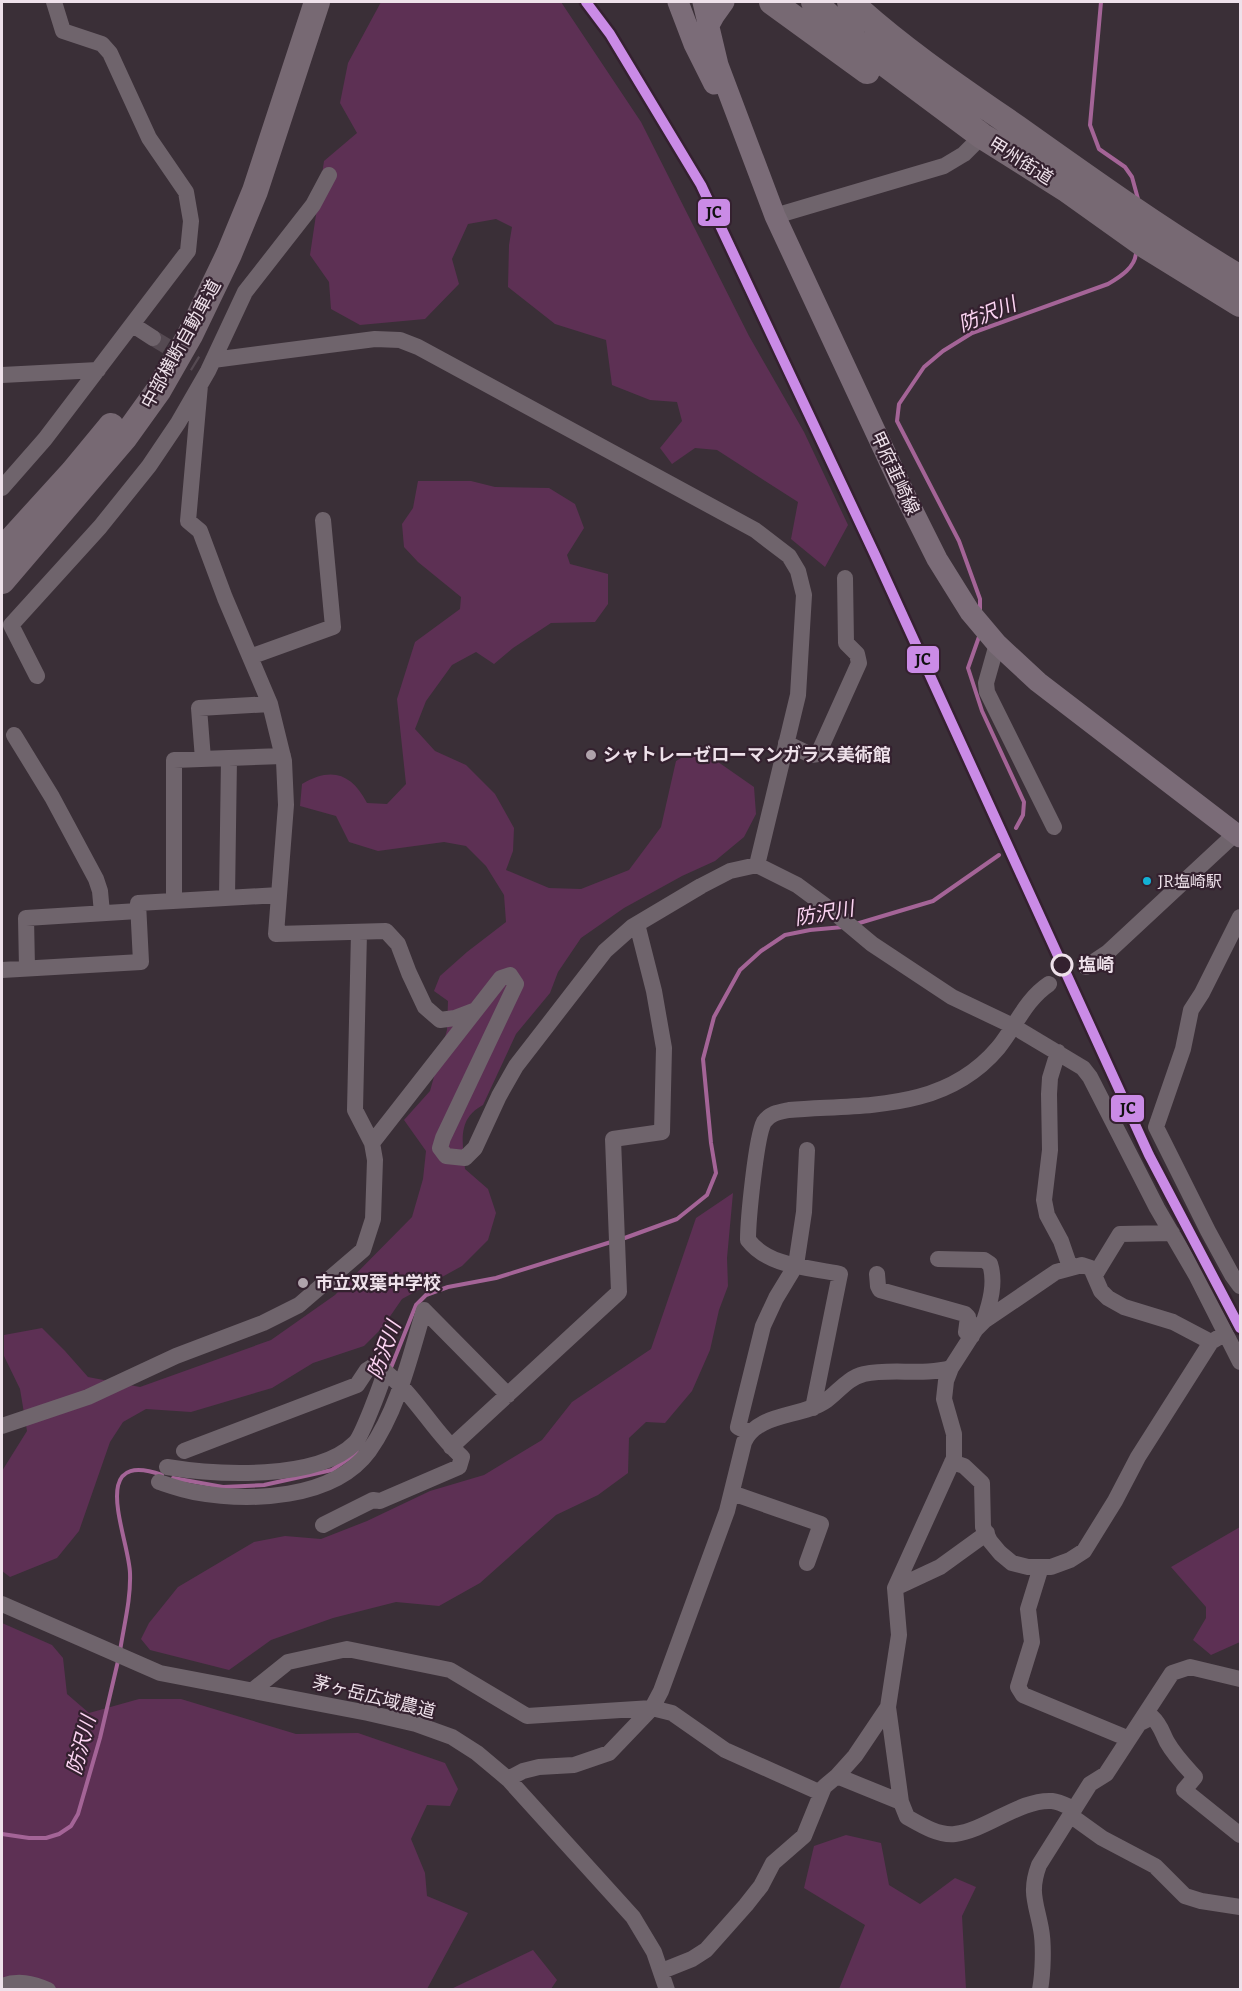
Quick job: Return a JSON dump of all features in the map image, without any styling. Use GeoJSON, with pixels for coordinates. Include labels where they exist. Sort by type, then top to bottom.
{"type":"FeatureCollection","features":[{"type":"Feature","properties":{"kind":"highway"},"geometry":{"type":"LineString","coordinates":[[772,2],[858,66],[902,95],[982,136]]}},
{"type":"Feature","properties":{"kind":"highway","name":"甲州街道"},"geometry":{"type":"LineString","coordinates":[[814,2],[856,42],[982,136],[1066,189],[1146,246],[1240,304]]}},
{"type":"Feature","properties":{"kind":"highway","name":"甲州街道"},"geometry":{"type":"LineString","coordinates":[[850,2],[880,30],[1052,154],[1148,220],[1240,278]]}},
{"type":"Feature","properties":{"kind":"highway"},"geometry":{"type":"LineString","coordinates":[[866,2],[885,20],[1023,125],[1052,154]]}},
{"type":"Feature","properties":{"kind":"highway","name":"中部横断自動車道"},"geometry":{"type":"LineString","coordinates":[[2,581],[125,437],[158,392],[190,335],[229,254],[255,191],[314,11]]}},
{"type":"Feature","properties":{"kind":"highway","name":"中部横断自動車道"},"geometry":{"type":"LineString","coordinates":[[2,550],[80,464],[141,385],[177,328],[220,249],[271,138]]}},
{"type":"Feature","properties":{"kind":"main road"},"geometry":{"type":"LineString","coordinates":[[678,2],[694,44],[754,165]]}},
{"type":"Feature","properties":{"kind":"main road","name":"甲府韮崎線"},"geometry":{"type":"LineString","coordinates":[[703,2],[718,65],[775,216],[926,538],[970,612],[993,640],[1038,682],[1238,836]]}},
{"type":"Feature","properties":{"kind":"main road"},"geometry":{"type":"LineString","coordinates":[[708,27],[724,2]]}},
{"type":"Feature","properties":{"kind":"street"},"geometry":{"type":"LineString","coordinates":[[2,488],[45,439],[188,251],[191,221],[186,192],[149,138],[110,53],[102,44],[63,31],[54,2]]}},
{"type":"Feature","properties":{"kind":"street"},"geometry":{"type":"LineString","coordinates":[[775,216],[944,166],[964,154],[982,136]]}},
{"type":"Feature","properties":{"kind":"street"},"geometry":{"type":"LineString","coordinates":[[37,676],[11,625],[100,527],[135,484],[178,423],[245,292],[313,205],[329,176]]}},
{"type":"Feature","properties":{"kind":"street"},"geometry":{"type":"LineString","coordinates":[[133,325],[153,338]]}},
{"type":"Feature","properties":{"kind":"street"},"geometry":{"type":"LineString","coordinates":[[204,370],[375,339],[400,340],[418,347],[755,530],[789,556],[798,571],[804,595],[798,695],[757,865]]}},
{"type":"Feature","properties":{"kind":"street"},"geometry":{"type":"LineString","coordinates":[[2,375],[98,370]]}},
{"type":"Feature","properties":{"kind":"street"},"geometry":{"type":"LineString","coordinates":[[204,370],[188,521],[200,531],[270,704],[283,756],[286,805],[276,934],[386,931],[398,944],[424,1007],[440,1020],[455,1018],[476,1010]]}},
{"type":"Feature","properties":{"kind":"street"},"geometry":{"type":"LineString","coordinates":[[250,657],[333,627],[323,520]]}},
{"type":"Feature","properties":{"kind":"street"},"geometry":{"type":"LineString","coordinates":[[786,743],[812,755],[818,754],[859,663],[857,654],[846,643],[845,578]]}},
{"type":"Feature","properties":{"kind":"street"},"geometry":{"type":"LineString","coordinates":[[993,640],[986,684],[987,692],[1054,827]]}},
{"type":"Feature","properties":{"kind":"street"},"geometry":{"type":"LineString","coordinates":[[203,759],[199,708],[270,704]]}},
{"type":"Feature","properties":{"kind":"street"},"geometry":{"type":"LineString","coordinates":[[14,735],[52,797],[96,879],[100,891],[102,913]]}},
{"type":"Feature","properties":{"kind":"street"},"geometry":{"type":"LineString","coordinates":[[174,901],[174,760],[283,756]]}},
{"type":"Feature","properties":{"kind":"street"},"geometry":{"type":"LineString","coordinates":[[227,898],[229,758]]}},
{"type":"Feature","properties":{"kind":"street"},"geometry":{"type":"LineString","coordinates":[[1086,967],[1107,953],[1158,904],[1238,836]]}},
{"type":"Feature","properties":{"kind":"street"},"geometry":{"type":"LineString","coordinates":[[372,1143],[501,978],[510,975],[516,984],[440,1148],[446,1156],[455,1159],[465,1158],[475,1148],[516,1066],[605,951],[637,924],[729,871],[757,865],[797,885],[872,944],[952,997],[1013,1026],[1083,1068],[1090,1077],[1240,1362]]}},
{"type":"Feature","properties":{"kind":"street"},"geometry":{"type":"LineString","coordinates":[[2,970],[141,962],[138,903],[279,895]]}},
{"type":"Feature","properties":{"kind":"street"},"geometry":{"type":"LineString","coordinates":[[27,968],[26,918],[138,910]]}},
{"type":"Feature","properties":{"kind":"street"},"geometry":{"type":"LineString","coordinates":[[1240,917],[1202,993],[1191,1010],[1183,1049],[1156,1127],[1208,1231],[1240,1286]]}},
{"type":"Feature","properties":{"kind":"street"},"geometry":{"type":"LineString","coordinates":[[451,1447],[619,1292],[613,1139],[662,1132],[664,1048],[654,991],[637,924]]}},
{"type":"Feature","properties":{"kind":"street"},"geometry":{"type":"LineString","coordinates":[[2,1426],[88,1397],[176,1356],[263,1323],[299,1305],[363,1250],[373,1219],[375,1160],[372,1143],[355,1110],[359,932]]}},
{"type":"Feature","properties":{"kind":"street"},"geometry":{"type":"LineString","coordinates":[[813,1408],[840,1274],[768,1257],[757,1251],[748,1240],[758,1148],[765,1121],[774,1113],[789,1110],[910,1100],[935,1093],[957,1082],[977,1068],[998,1048],[1030,999],[1049,984]]}},
{"type":"Feature","properties":{"kind":"street"},"geometry":{"type":"LineString","coordinates":[[1058,1052],[1048,1094],[1050,1150],[1044,1200],[1047,1215],[1061,1241],[1070,1267]]}},
{"type":"Feature","properties":{"kind":"street"},"geometry":{"type":"LineString","coordinates":[[748,1432],[738,1427],[763,1326],[776,1298],[796,1265],[804,1212],[807,1150]]}},
{"type":"Feature","properties":{"kind":"street"},"geometry":{"type":"LineString","coordinates":[[1095,1275],[1120,1234],[1172,1233]]}},
{"type":"Feature","properties":{"kind":"street"},"geometry":{"type":"LineString","coordinates":[[938,1259],[984,1260],[990,1264],[993,1280],[990,1304],[984,1322]]}},
{"type":"Feature","properties":{"kind":"street"},"geometry":{"type":"LineString","coordinates":[[1211,1342],[1173,1322],[1124,1307],[1108,1298],[1101,1291],[1091,1268],[1082,1265],[1056,1272],[976,1329],[951,1368],[946,1381],[944,1399],[954,1434],[955,1447],[952,1462],[895,1588],[899,1635],[888,1707],[901,1802],[907,1817],[939,1833],[954,1834],[970,1830],[1038,1802],[1054,1801],[1072,1812],[1102,1838],[1155,1866],[1185,1896],[1240,1907]]}},
{"type":"Feature","properties":{"kind":"street"},"geometry":{"type":"LineString","coordinates":[[877,1274],[880,1290],[965,1314],[968,1317],[966,1332],[972,1336]]}},
{"type":"Feature","properties":{"kind":"street"},"geometry":{"type":"LineString","coordinates":[[167,1467],[269,1473],[326,1462],[356,1443],[393,1378],[424,1310],[508,1395]]}},
{"type":"Feature","properties":{"kind":"street"},"geometry":{"type":"LineString","coordinates":[[952,1462],[964,1466],[982,1483],[983,1527],[1000,1553],[1012,1563],[1028,1568],[1051,1567],[1070,1560],[1084,1551],[1115,1502],[1138,1457],[1211,1342],[1226,1333]]}},
{"type":"Feature","properties":{"kind":"street"},"geometry":{"type":"LineString","coordinates":[[184,1451],[357,1385],[367,1370],[375,1365],[393,1378],[462,1457],[459,1467],[380,1501],[373,1500],[323,1525]]}},
{"type":"Feature","properties":{"kind":"street"},"geometry":{"type":"LineString","coordinates":[[508,1779],[539,1767],[574,1765],[609,1753],[652,1708],[661,1691],[727,1512],[748,1432],[757,1425],[813,1408],[827,1400],[853,1378],[866,1374],[939,1372],[951,1368]]}},
{"type":"Feature","properties":{"kind":"street"},"geometry":{"type":"LineString","coordinates":[[159,1482],[193,1492],[228,1497],[267,1497],[299,1492],[339,1477],[353,1468],[369,1451],[383,1428],[393,1378]]}},
{"type":"Feature","properties":{"kind":"street"},"geometry":{"type":"LineString","coordinates":[[732,1493],[821,1524],[807,1563]]}},
{"type":"Feature","properties":{"kind":"street"},"geometry":{"type":"LineString","coordinates":[[895,1588],[940,1567],[987,1533]]}},
{"type":"Feature","properties":{"kind":"street"},"geometry":{"type":"LineString","coordinates":[[1041,1567],[1028,1609],[1032,1642],[1018,1687],[1019,1692],[1129,1739]]}},
{"type":"Feature","properties":{"kind":"street","name":"茅ヶ岳広域農道"},"geometry":{"type":"LineString","coordinates":[[2,1604],[160,1673],[416,1724],[452,1737],[477,1753],[508,1779],[633,1917],[645,1934],[662,1971],[667,1989]]}},
{"type":"Feature","properties":{"kind":"street"},"geometry":{"type":"LineString","coordinates":[[253,1690],[288,1662],[347,1649],[450,1670],[527,1716],[652,1708],[672,1713],[725,1750],[821,1793]]}},
{"type":"Feature","properties":{"kind":"street"},"geometry":{"type":"LineString","coordinates":[[1040,1989],[1041,1930],[1034,1904],[1033,1880],[1039,1865],[1090,1784],[1106,1774],[1172,1673],[1190,1667],[1203,1668],[1240,1679]]}},
{"type":"Feature","properties":{"kind":"street"},"geometry":{"type":"LineString","coordinates":[[662,1971],[692,1959],[706,1950],[761,1886],[772,1863],[804,1836],[824,1786],[837,1776],[855,1756],[888,1707]]}},
{"type":"Feature","properties":{"kind":"street"},"geometry":{"type":"LineString","coordinates":[[1140,1723],[1152,1717],[1161,1725],[1166,1741],[1195,1777],[1184,1790],[1240,1835]]}},
{"type":"Feature","properties":{"kind":"street"},"geometry":{"type":"LineString","coordinates":[[837,1776],[901,1802]]}},
{"type":"Feature","properties":{"kind":"street"},"geometry":{"type":"LineString","coordinates":[[2,1986],[10,1983],[33,1983],[48,1989]]}},
{"type":"Feature","properties":{"kind":"shaded area"},"geometry":{"type":"Polygon","coordinates":[[[381,2],[561,2],[641,122],[749,336],[804,432],[848,525],[825,567],[791,539],[798,502],[717,450],[695,448],[672,464],[660,448],[682,421],[677,402],[650,400],[612,385],[606,340],[555,324],[508,287],[512,227],[496,219],[468,224],[452,259],[459,284],[425,319],[360,325],[331,309],[329,282],[310,255],[324,161],[357,133],[340,103],[348,63],[381,2]]]}},
{"type":"Feature","properties":{"kind":"shaded area"},"geometry":{"type":"Polygon","coordinates":[[[418,481],[471,481],[495,487],[549,488],[575,504],[584,528],[567,555],[570,564],[608,574],[608,604],[595,622],[551,623],[513,648],[494,664],[476,652],[452,665],[426,701],[415,729],[435,751],[466,765],[495,794],[514,828],[513,851],[506,870],[549,888],[581,889],[629,870],[661,827],[676,761],[698,748],[754,787],[756,814],[744,837],[715,861],[682,876],[624,908],[581,938],[558,972],[550,993],[516,1034],[483,1105],[469,1117],[463,1133],[465,1169],[488,1189],[496,1213],[488,1240],[462,1266],[402,1299],[382,1328],[364,1346],[313,1363],[272,1388],[191,1412],[146,1409],[123,1422],[110,1442],[79,1531],[57,1558],[10,1577],[2,1571],[2,1471],[27,1431],[20,1389],[4,1356],[4,1335],[42,1328],[88,1377],[140,1387],[271,1340],[335,1295],[412,1217],[423,1179],[426,1151],[404,1120],[430,1091],[447,1030],[448,1001],[434,991],[440,976],[506,922],[504,895],[486,866],[466,846],[444,842],[378,851],[349,842],[336,816],[300,806],[302,784],[323,775],[332,774],[348,779],[367,803],[387,804],[406,784],[397,699],[415,642],[460,609],[461,597],[418,562],[404,547],[402,524],[413,508],[418,481]]]}},
{"type":"Feature","properties":{"kind":"shaded area"},"geometry":{"type":"Polygon","coordinates":[[[733,1193],[727,1258],[728,1286],[719,1310],[710,1350],[692,1391],[665,1423],[646,1422],[629,1438],[628,1473],[598,1495],[556,1515],[480,1583],[439,1606],[396,1602],[333,1618],[271,1640],[229,1670],[150,1650],[141,1639],[149,1623],[178,1587],[254,1542],[285,1536],[321,1539],[367,1521],[430,1491],[484,1475],[542,1440],[572,1402],[651,1349],[696,1218],[733,1193]]]}},
{"type":"Feature","properties":{"kind":"shaded area"},"geometry":{"type":"Polygon","coordinates":[[[1240,1527],[1240,1642],[1211,1655],[1193,1640],[1206,1618],[1206,1607],[1171,1567],[1240,1527]]]}},
{"type":"Feature","properties":{"kind":"shaded area"},"geometry":{"type":"Polygon","coordinates":[[[2,1623],[52,1645],[63,1658],[67,1694],[89,1713],[139,1699],[181,1699],[296,1734],[358,1733],[445,1763],[458,1789],[450,1806],[427,1805],[411,1839],[425,1873],[427,1896],[468,1913],[427,1989],[2,1989],[2,1623]]]}},
{"type":"Feature","properties":{"kind":"shaded area"},"geometry":{"type":"Polygon","coordinates":[[[846,1835],[881,1843],[889,1885],[920,1904],[955,1878],[976,1887],[962,1916],[966,1989],[839,1989],[865,1925],[804,1888],[814,1846],[846,1835]]]}},
{"type":"Feature","properties":{"kind":"shaded area"},"geometry":{"type":"Polygon","coordinates":[[[533,1950],[557,1980],[551,1989],[451,1989],[533,1950]]]}},
{"type":"Feature","properties":{"kind":"waterway","name":"防沢川"},"geometry":{"type":"LineString","coordinates":[[1101,2],[1090,125],[1099,149],[1125,167],[1132,177],[1138,199]]}},
{"type":"Feature","properties":{"kind":"waterway","name":"防沢川"},"geometry":{"type":"LineString","coordinates":[[980,612],[980,599],[959,541],[897,421],[899,404],[924,367],[943,351],[972,333],[1108,284],[1130,267],[1136,252]]}},
{"type":"Feature","properties":{"kind":"waterway","name":"防沢川"},"geometry":{"type":"LineString","coordinates":[[980,634],[968,668],[982,711],[1024,802],[1023,815],[1016,828]]}},
{"type":"Feature","properties":{"kind":"waterway","name":"防沢川"},"geometry":{"type":"LineString","coordinates":[[856,924],[933,901],[999,855]]}},
{"type":"Feature","properties":{"kind":"waterway","name":"防沢川"},"geometry":{"type":"LineString","coordinates":[[622,1239],[677,1219],[707,1195],[716,1173],[703,1059],[714,1017],[740,970],[761,951],[785,935],[843,927]]}},
{"type":"Feature","properties":{"kind":"waterway","name":"防沢川"},"geometry":{"type":"LineString","coordinates":[[390,1370],[416,1305],[426,1295],[448,1287],[496,1278],[611,1242]]}},
{"type":"Feature","properties":{"kind":"waterway","name":"防沢川"},"geometry":{"type":"LineString","coordinates":[[173,1478],[223,1487],[264,1485],[332,1470],[358,1452]]}},
{"type":"Feature","properties":{"kind":"waterway","name":"防沢川"},"geometry":{"type":"LineString","coordinates":[[120,1651],[130,1573],[117,1501],[118,1485],[125,1474],[139,1470],[162,1475]]}},
{"type":"Feature","properties":{"kind":"waterway","name":"防沢川"},"geometry":{"type":"LineString","coordinates":[[2,1834],[46,1838],[59,1834],[71,1826],[78,1814],[100,1738],[118,1661]]}},
{"type":"Feature","properties":{"kind":"tunnel"},"geometry":{"type":"LineString","coordinates":[[153,338],[196,364]]}},
{"type":"Feature","properties":{"kind":"transit line","name":"JC"},"geometry":{"type":"LineString","coordinates":[[586,2],[610,34],[701,185],[875,555],[1149,1155],[1240,1328]]}},
{"type":"Feature","properties":{"kind":"place","name":"シャトレーゼローマンガラス美術館"},"geometry":{"type":"Point","coordinates":[591,755]}},
{"type":"Feature","properties":{"kind":"place","name":"JR塩崎駅"},"geometry":{"type":"Point","coordinates":[1147,881]}},
{"type":"Feature","properties":{"kind":"place","name":"塩崎"},"geometry":{"type":"Point","coordinates":[1062,965]}},
{"type":"Feature","properties":{"kind":"place","name":"市立双葉中学校"},"geometry":{"type":"Point","coordinates":[303,1283]}}]}
